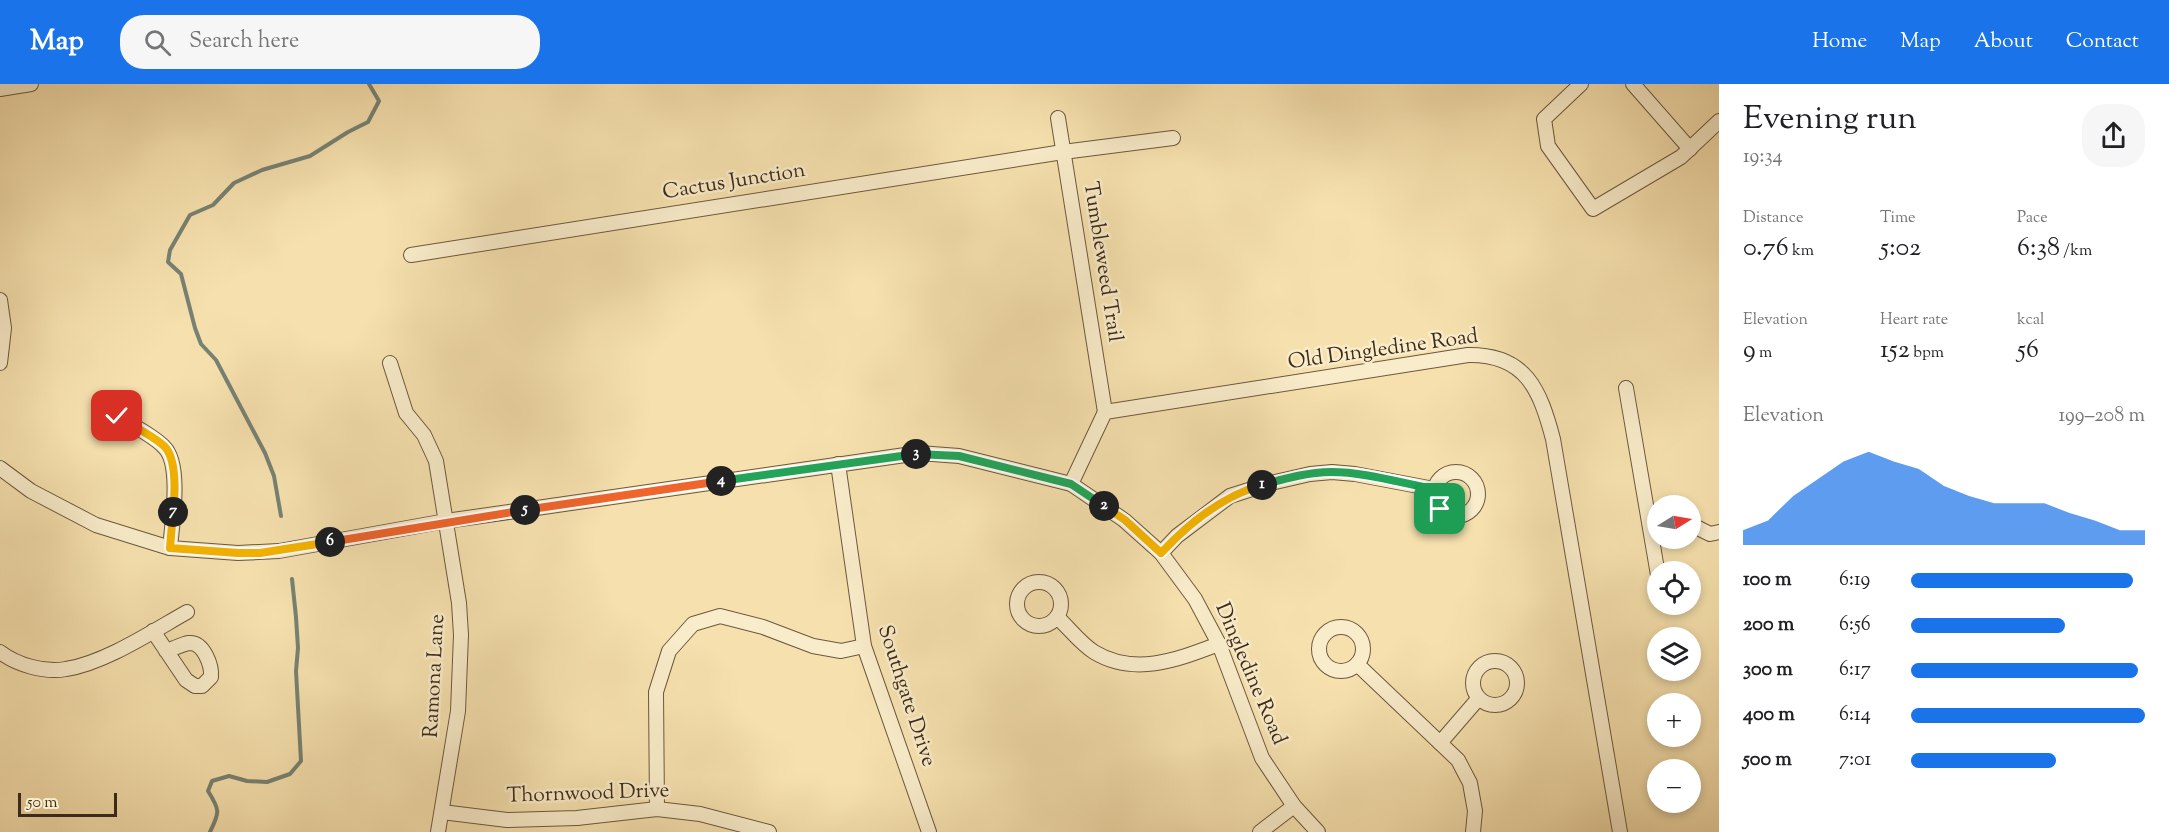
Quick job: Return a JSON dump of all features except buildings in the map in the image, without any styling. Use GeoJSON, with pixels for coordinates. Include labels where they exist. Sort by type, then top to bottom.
{"type":"FeatureCollection","features":[{"type":"Feature","properties":{"kind":"street"},"geometry":{"type":"LineString","coordinates":[[0,89],[32,84]]}},
{"type":"Feature","properties":{"kind":"street"},"geometry":{"type":"LineString","coordinates":[[1581,84],[1544,119],[1548,146],[1593,209],[1681,157],[1719,121]]}},
{"type":"Feature","properties":{"kind":"street"},"geometry":{"type":"LineString","coordinates":[[1633,84],[1690,149]]}},
{"type":"Feature","properties":{"kind":"street","name":"Tumbleweed Trail"},"geometry":{"type":"LineString","coordinates":[[1058,118],[1105,412]]}},
{"type":"Feature","properties":{"kind":"street","name":"Cactus Junction"},"geometry":{"type":"LineString","coordinates":[[411,255],[1063,152],[1173,138]]}},
{"type":"Feature","properties":{"kind":"street"},"geometry":{"type":"LineString","coordinates":[[0,300],[4,328],[0,363]]}},
{"type":"Feature","properties":{"kind":"street","name":"Old Dingledine Road"},"geometry":{"type":"LineString","coordinates":[[1105,412],[1468,355],[1486,354],[1500,358],[1526,374],[1545,409],[1553,439],[1620,832]]}},
{"type":"Feature","properties":{"kind":"street","name":"Ramona Lane"},"geometry":{"type":"LineString","coordinates":[[390,363],[406,412],[424,435],[436,461],[459,603],[461,635],[458,711],[438,832]]}},
{"type":"Feature","properties":{"kind":"street"},"geometry":{"type":"LineString","coordinates":[[1626,388],[1649,495]]}},
{"type":"Feature","properties":{"kind":"street"},"geometry":{"type":"LineString","coordinates":[[1071,484],[1105,412]]}},
{"type":"Feature","properties":{"kind":"street"},"geometry":{"type":"LineString","coordinates":[[117,416],[166,448],[175,488],[170,548]]}},
{"type":"Feature","properties":{"kind":"street","name":"Dingledine Road"},"geometry":{"type":"LineString","coordinates":[[0,468],[31,491],[96,525],[170,548],[238,553],[260,553],[446,521],[919,453],[959,456],[1071,484],[1125,520],[1161,553],[1195,599],[1219,644],[1262,758],[1294,806],[1318,832]]}},
{"type":"Feature","properties":{"kind":"street","name":"Southgate Drive"},"geometry":{"type":"LineString","coordinates":[[838,464],[864,646],[929,832]]}},
{"type":"Feature","properties":{"kind":"street"},"geometry":{"type":"LineString","coordinates":[[1161,553],[1177,536],[1230,496],[1271,483],[1310,474],[1332,472],[1355,474],[1434,489]]}},
{"type":"Feature","properties":{"kind":"street"},"geometry":{"type":"LineString","coordinates":[[1701,530],[1710,534],[1719,532]]}},
{"type":"Feature","properties":{"kind":"street"},"geometry":{"type":"LineString","coordinates":[[0,652],[16,662],[34,667],[49,670],[65,669],[85,664],[187,612]]}},
{"type":"Feature","properties":{"kind":"street"},"geometry":{"type":"LineString","coordinates":[[657,809],[656,692],[669,651],[693,624],[720,616],[763,627],[813,646],[840,651],[864,646]]}},
{"type":"Feature","properties":{"kind":"street"},"geometry":{"type":"LineString","coordinates":[[1057,617],[1093,651],[1113,661],[1141,665],[1169,662],[1219,644]]}},
{"type":"Feature","properties":{"kind":"street"},"geometry":{"type":"LineString","coordinates":[[153,631],[166,651]]}},
{"type":"Feature","properties":{"kind":"street"},"geometry":{"type":"LineString","coordinates":[[1357,664],[1458,760],[1470,783],[1475,811],[1473,832]]}},
{"type":"Feature","properties":{"kind":"street"},"geometry":{"type":"LineString","coordinates":[[1440,743],[1478,699]]}},
{"type":"Feature","properties":{"kind":"street"},"geometry":{"type":"LineString","coordinates":[[1260,832],[1294,806]]}},
{"type":"Feature","properties":{"kind":"street","name":"Thornwood Drive"},"geometry":{"type":"LineString","coordinates":[[442,812],[507,820],[577,818],[657,809],[700,814],[769,832]]}},
{"type":"Feature","properties":{"kind":"waterway"},"geometry":{"type":"LineString","coordinates":[[281,516],[274,476],[265,453],[216,360],[201,344],[181,274],[168,262],[170,250],[190,215],[213,205],[234,183],[262,170],[310,156],[368,122],[379,101],[369,84]]}},
{"type":"Feature","properties":{"kind":"waterway"},"geometry":{"type":"LineString","coordinates":[[210,832],[217,815],[217,807],[208,791],[212,781],[229,776],[247,781],[267,782],[290,774],[301,761],[296,671],[298,648],[292,579]]}},
{"type":"Feature","properties":{"kind":"route"},"geometry":{"type":"LineString","coordinates":[[117,416],[166,448],[175,488],[170,548],[238,553],[279,551],[446,521],[919,453],[959,456],[1071,484],[1125,520],[1161,553],[1177,536],[1230,496],[1251,488],[1310,474],[1332,472],[1355,474],[1434,489],[1435,503],[1440,509]]}}]}
